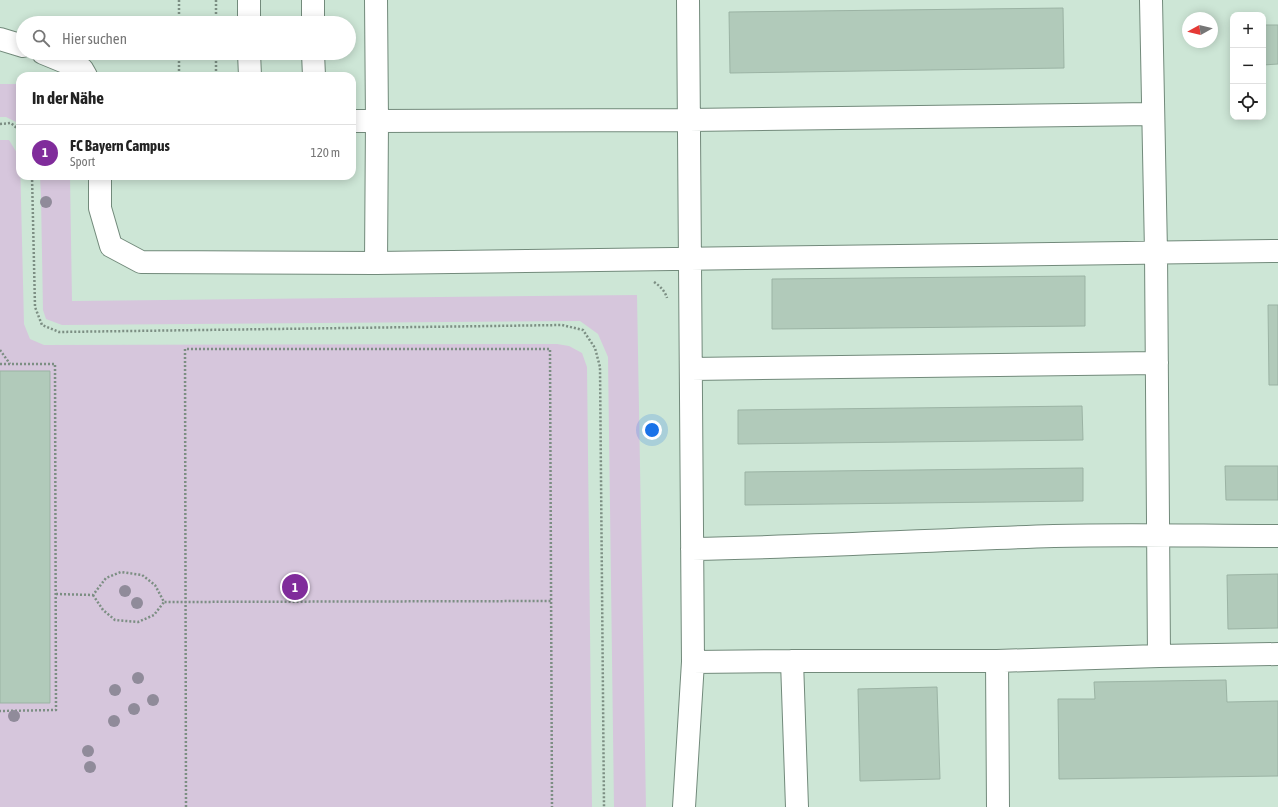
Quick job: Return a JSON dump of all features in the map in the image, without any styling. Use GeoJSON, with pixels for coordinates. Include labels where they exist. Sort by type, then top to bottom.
{"type":"FeatureCollection","features":[{"type":"Feature","properties":{"kind":"lane"},"geometry":{"type":"LineString","coordinates":[[249,0],[249,16]]}},
{"type":"Feature","properties":{"kind":"lane"},"geometry":{"type":"LineString","coordinates":[[313,0],[313,16]]}},
{"type":"Feature","properties":{"kind":"lane"},"geometry":{"type":"LineString","coordinates":[[376,0],[376,263]]}},
{"type":"Feature","properties":{"kind":"lane"},"geometry":{"type":"LineString","coordinates":[[684,807],[693,662],[688,0]]}},
{"type":"Feature","properties":{"kind":"lane"},"geometry":{"type":"LineString","coordinates":[[1151,0],[1156,252],[1160,656]]}},
{"type":"Feature","properties":{"kind":"lane"},"geometry":{"type":"LineString","coordinates":[[0,39],[16,44]]}},
{"type":"Feature","properties":{"kind":"lane"},"geometry":{"type":"LineString","coordinates":[[60,60],[82,69],[84,72]]}},
{"type":"Feature","properties":{"kind":"lane"},"geometry":{"type":"LineString","coordinates":[[249,60],[250,72]]}},
{"type":"Feature","properties":{"kind":"lane"},"geometry":{"type":"LineString","coordinates":[[314,60],[314,72]]}},
{"type":"Feature","properties":{"kind":"lane"},"geometry":{"type":"LineString","coordinates":[[356,121],[689,120],[1153,114]]}},
{"type":"Feature","properties":{"kind":"lane"},"geometry":{"type":"LineString","coordinates":[[100,180],[100,208],[110,246],[141,262],[376,263],[1278,251]]}},
{"type":"Feature","properties":{"kind":"lane"},"geometry":{"type":"LineString","coordinates":[[691,368],[830,368],[989,364],[1157,363]]}},
{"type":"Feature","properties":{"kind":"lane"},"geometry":{"type":"LineString","coordinates":[[692,549],[785,547],[1056,536],[1278,536]]}},
{"type":"Feature","properties":{"kind":"lane"},"geometry":{"type":"LineString","coordinates":[[693,662],[997,661],[1278,654]]}},
{"type":"Feature","properties":{"kind":"lane"},"geometry":{"type":"LineString","coordinates":[[792,661],[797,807]]}},
{"type":"Feature","properties":{"kind":"lane"},"geometry":{"type":"LineString","coordinates":[[997,661],[998,807]]}},
{"type":"Feature","properties":{"kind":"path"},"geometry":{"type":"LineString","coordinates":[[179,0],[179,16]]}},
{"type":"Feature","properties":{"kind":"path"},"geometry":{"type":"LineString","coordinates":[[216,0],[216,16]]}},
{"type":"Feature","properties":{"kind":"path"},"geometry":{"type":"LineString","coordinates":[[179,60],[179,72]]}},
{"type":"Feature","properties":{"kind":"path"},"geometry":{"type":"LineString","coordinates":[[216,60],[216,72]]}},
{"type":"Feature","properties":{"kind":"path"},"geometry":{"type":"LineString","coordinates":[[0,124],[11,123],[16,127]]}},
{"type":"Feature","properties":{"kind":"path"},"geometry":{"type":"LineString","coordinates":[[32,180],[35,308],[42,325],[59,332],[562,325],[583,330],[595,348],[600,367],[604,807]]}},
{"type":"Feature","properties":{"kind":"path"},"geometry":{"type":"LineString","coordinates":[[186,807],[185,349],[550,349],[552,807]]}},
{"type":"Feature","properties":{"kind":"path"},"geometry":{"type":"LineString","coordinates":[[0,350],[11,364]]}},
{"type":"Feature","properties":{"kind":"path"},"geometry":{"type":"LineString","coordinates":[[0,364],[55,364],[56,594],[56,710],[0,710]]}},
{"type":"Feature","properties":{"kind":"path"},"geometry":{"type":"LineString","coordinates":[[93,595],[106,578],[121,572],[142,575],[155,586],[164,602]]}},
{"type":"Feature","properties":{"kind":"path"},"geometry":{"type":"LineString","coordinates":[[56,594],[93,595]]}},
{"type":"Feature","properties":{"kind":"path"},"geometry":{"type":"LineString","coordinates":[[93,595],[103,610],[116,620],[138,622],[154,615],[164,602]]}},
{"type":"Feature","properties":{"kind":"path"},"geometry":{"type":"LineString","coordinates":[[164,602],[551,601]]}},
{"type":"Feature","properties":{"kind":"shaded area"},"geometry":{"type":"Polygon","coordinates":[[[0,84],[16,84],[16,122],[6,117],[0,117],[0,84]]]}},
{"type":"Feature","properties":{"kind":"shaded area"},"geometry":{"type":"Polygon","coordinates":[[[0,140],[9,140],[16,151],[16,180],[21,180],[24,324],[30,339],[44,345],[557,344],[569,346],[582,353],[587,367],[592,807],[0,807],[0,140]]]}},
{"type":"Feature","properties":{"kind":"shaded area"},"geometry":{"type":"Polygon","coordinates":[[[40,180],[70,180],[72,301],[637,295],[646,807],[614,807],[608,357],[598,334],[580,321],[62,325],[46,319],[43,310],[40,180]]]}},
{"type":"Feature","properties":{"kind":"building"},"geometry":{"type":"Polygon","coordinates":[[[1063,8],[1064,68],[730,73],[729,12],[1063,8]]]}},
{"type":"Feature","properties":{"kind":"building"},"geometry":{"type":"Polygon","coordinates":[[[1266,25],[1278,25],[1278,64],[1266,65],[1266,25]]]}},
{"type":"Feature","properties":{"kind":"building"},"geometry":{"type":"Polygon","coordinates":[[[1085,276],[1085,326],[772,329],[772,279],[1085,276]]]}},
{"type":"Feature","properties":{"kind":"building"},"geometry":{"type":"Polygon","coordinates":[[[1268,305],[1278,305],[1278,385],[1269,385],[1268,305]]]}},
{"type":"Feature","properties":{"kind":"building"},"geometry":{"type":"Polygon","coordinates":[[[0,371],[50,371],[50,703],[0,703],[0,371]]]}},
{"type":"Feature","properties":{"kind":"building"},"geometry":{"type":"Polygon","coordinates":[[[1082,406],[1083,440],[738,444],[738,410],[1082,406]]]}},
{"type":"Feature","properties":{"kind":"building"},"geometry":{"type":"Polygon","coordinates":[[[1225,466],[1278,466],[1278,500],[1226,500],[1225,466]]]}},
{"type":"Feature","properties":{"kind":"building"},"geometry":{"type":"Polygon","coordinates":[[[1083,468],[1083,501],[745,505],[745,472],[1083,468]]]}},
{"type":"Feature","properties":{"kind":"building"},"geometry":{"type":"Polygon","coordinates":[[[1278,574],[1278,628],[1228,629],[1227,575],[1278,574]]]}},
{"type":"Feature","properties":{"kind":"building"},"geometry":{"type":"Polygon","coordinates":[[[1226,680],[1227,702],[1278,701],[1278,776],[1059,779],[1058,699],[1095,699],[1094,682],[1226,680]]]}},
{"type":"Feature","properties":{"kind":"building"},"geometry":{"type":"Polygon","coordinates":[[[937,687],[940,779],[860,781],[858,689],[937,687]]]}},
{"type":"Feature","properties":{"kind":"place","name":"FC Bayern Campus"},"geometry":{"type":"Point","coordinates":[295,587]}}]}
